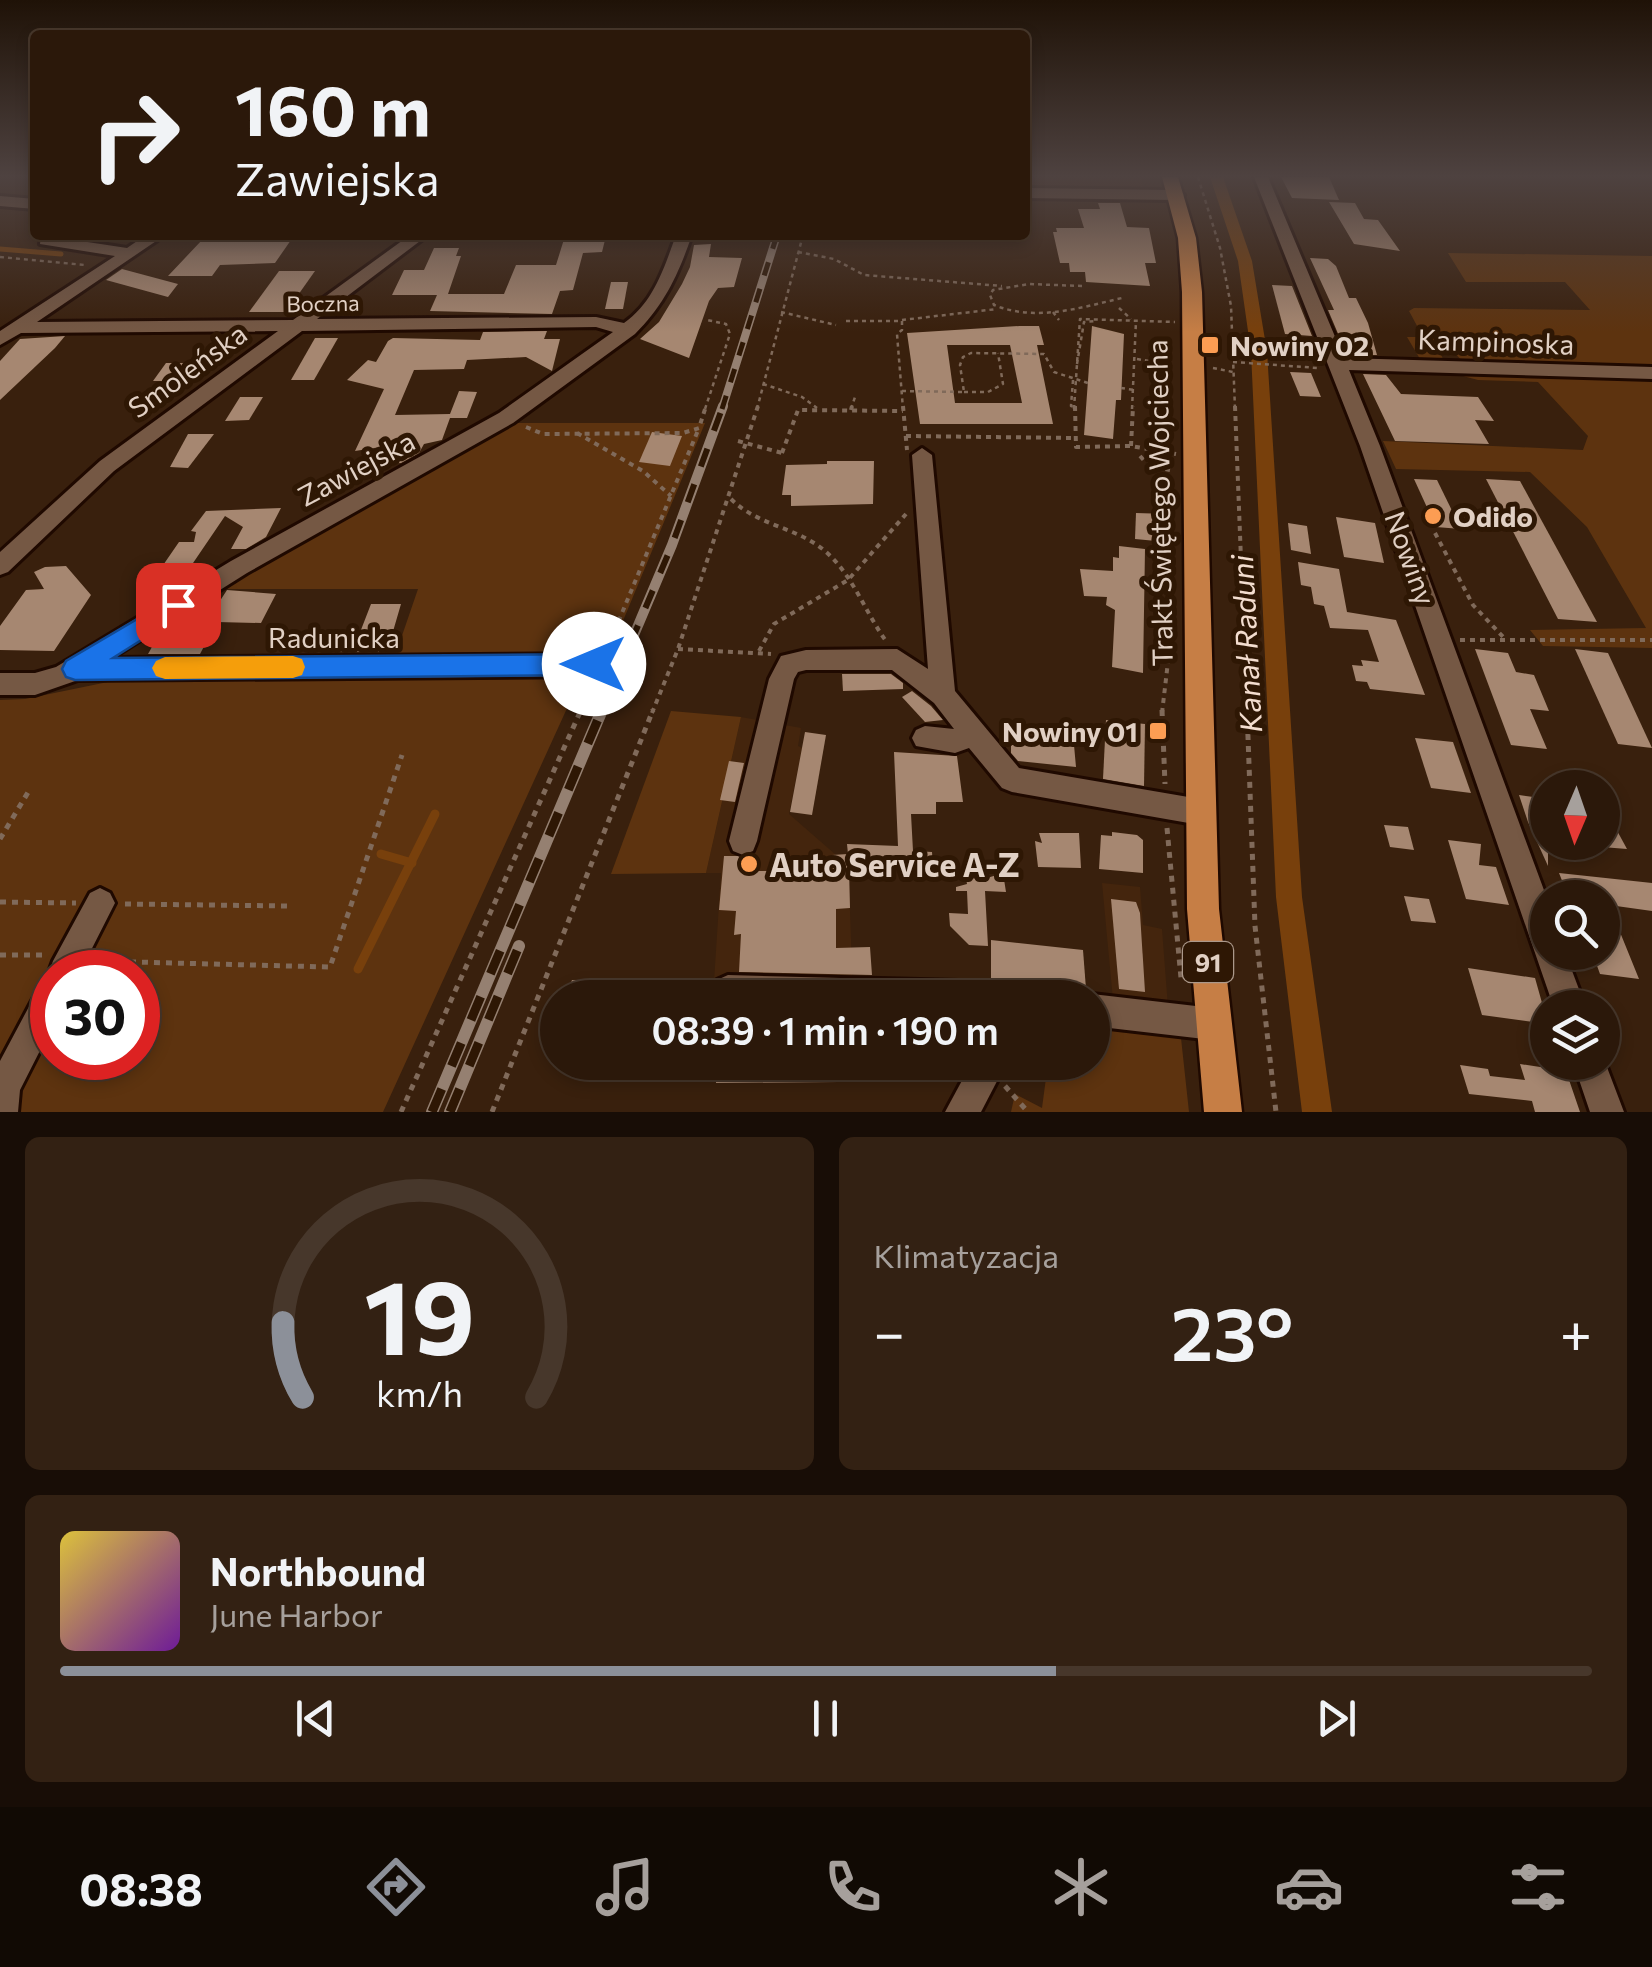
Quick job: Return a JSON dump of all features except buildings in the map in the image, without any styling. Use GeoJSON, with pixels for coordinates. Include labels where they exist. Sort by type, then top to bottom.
{"type":"FeatureCollection","features":[{"type":"Feature","properties":{"kind":"main road","name":"Trakt Świętego Wojciecha"},"geometry":{"type":"LineString","coordinates":[[1185,229],[1192,292],[1203,909],[1223,1112]]}},
{"type":"Feature","properties":{"kind":"street","name":"Nowiny"},"geometry":{"type":"LineString","coordinates":[[1281,229],[1440,640],[1530,893]]}},
{"type":"Feature","properties":{"kind":"street"},"geometry":{"type":"LineString","coordinates":[[47,240],[131,253]]}},
{"type":"Feature","properties":{"kind":"street"},"geometry":{"type":"LineString","coordinates":[[0,339],[150,240]]}},
{"type":"Feature","properties":{"kind":"street","name":"Smoleńska"},"geometry":{"type":"LineString","coordinates":[[0,566],[107,466],[413,240]]}},
{"type":"Feature","properties":{"kind":"street","name":"Zawiejska"},"geometry":{"type":"LineString","coordinates":[[0,684],[35,684],[75,669],[238,567],[506,418],[648,312],[666,286],[682,240]]}},
{"type":"Feature","properties":{"kind":"street","name":"Boczna"},"geometry":{"type":"LineString","coordinates":[[18,328],[596,322],[628,330]]}},
{"type":"Feature","properties":{"kind":"street","name":"Kampinoska"},"geometry":{"type":"LineString","coordinates":[[1334,366],[1652,373]]}},
{"type":"Feature","properties":{"kind":"street"},"geometry":{"type":"LineString","coordinates":[[912,448],[925,498],[944,695]]}},
{"type":"Feature","properties":{"kind":"street"},"geometry":{"type":"LineString","coordinates":[[742,842],[782,678],[795,660],[904,661],[944,695],[1012,779],[1200,812]]}},
{"type":"Feature","properties":{"kind":"street","name":"Radunicka"},"geometry":{"type":"LineString","coordinates":[[75,669],[596,665]]}},
{"type":"Feature","properties":{"kind":"street"},"geometry":{"type":"LineString","coordinates":[[926,738],[956,741],[974,735]]}},
{"type":"Feature","properties":{"kind":"street"},"geometry":{"type":"LineString","coordinates":[[76,950],[100,904]]}},
{"type":"Feature","properties":{"kind":"street"},"geometry":{"type":"LineString","coordinates":[[1110,1012],[1213,1024]]}},
{"type":"Feature","properties":{"kind":"street"},"geometry":{"type":"LineString","coordinates":[[1,1112],[4,1087],[30,1037]]}},
{"type":"Feature","properties":{"kind":"street"},"geometry":{"type":"LineString","coordinates":[[962,1112],[980,1080]]}},
{"type":"Feature","properties":{"kind":"street"},"geometry":{"type":"LineString","coordinates":[[1595,1080],[1607,1112]]}},
{"type":"Feature","properties":{"kind":"path"},"geometry":{"type":"LineString","coordinates":[[1212,229],[1228,287],[1254,926],[1276,1112]]}},
{"type":"Feature","properties":{"kind":"path"},"geometry":{"type":"LineString","coordinates":[[492,1112],[678,649],[748,442],[802,240]]}},
{"type":"Feature","properties":{"kind":"path"},"geometry":{"type":"LineString","coordinates":[[798,252],[834,260],[864,274],[968,286],[1082,286]]}},
{"type":"Feature","properties":{"kind":"path"},"geometry":{"type":"LineString","coordinates":[[0,257],[110,268]]}},
{"type":"Feature","properties":{"kind":"path"},"geometry":{"type":"LineString","coordinates":[[1001,309],[990,296],[993,290],[1005,286]]}},
{"type":"Feature","properties":{"kind":"path"},"geometry":{"type":"LineString","coordinates":[[849,322],[1001,309],[1053,312],[1122,298]]}},
{"type":"Feature","properties":{"kind":"path"},"geometry":{"type":"LineString","coordinates":[[1119,308],[1144,324]]}},
{"type":"Feature","properties":{"kind":"path"},"geometry":{"type":"LineString","coordinates":[[782,312],[836,325]]}},
{"type":"Feature","properties":{"kind":"path"},"geometry":{"type":"LineString","coordinates":[[1053,312],[1059,320]]}},
{"type":"Feature","properties":{"kind":"path"},"geometry":{"type":"LineString","coordinates":[[401,1112],[577,724],[596,665],[672,496],[730,334],[726,324],[707,320]]}},
{"type":"Feature","properties":{"kind":"path"},"geometry":{"type":"LineString","coordinates":[[902,320],[902,330],[897,334],[903,411],[912,448],[1074,438]]}},
{"type":"Feature","properties":{"kind":"path"},"geometry":{"type":"LineString","coordinates":[[1132,446],[1135,321]]}},
{"type":"Feature","properties":{"kind":"path"},"geometry":{"type":"LineString","coordinates":[[1170,453],[1132,446],[1081,448],[1074,438],[1075,406],[1071,406],[1084,322],[1171,321]]}},
{"type":"Feature","properties":{"kind":"path"},"geometry":{"type":"LineString","coordinates":[[902,391],[988,392],[1003,384],[998,353]]}},
{"type":"Feature","properties":{"kind":"path"},"geometry":{"type":"LineString","coordinates":[[964,392],[960,365],[963,357],[998,353],[1044,354],[1054,372],[1088,383]]}},
{"type":"Feature","properties":{"kind":"path"},"geometry":{"type":"LineString","coordinates":[[1135,359],[1171,364]]}},
{"type":"Feature","properties":{"kind":"path"},"geometry":{"type":"LineString","coordinates":[[1233,362],[1334,366]]}},
{"type":"Feature","properties":{"kind":"path"},"geometry":{"type":"LineString","coordinates":[[1209,368],[1233,372]]}},
{"type":"Feature","properties":{"kind":"path"},"geometry":{"type":"LineString","coordinates":[[763,384],[802,396],[820,410]]}},
{"type":"Feature","properties":{"kind":"path"},"geometry":{"type":"LineString","coordinates":[[1121,388],[1134,390]]}},
{"type":"Feature","properties":{"kind":"path"},"geometry":{"type":"LineString","coordinates":[[851,410],[854,396]]}},
{"type":"Feature","properties":{"kind":"path"},"geometry":{"type":"LineString","coordinates":[[738,442],[784,453],[798,410],[903,411]]}},
{"type":"Feature","properties":{"kind":"path"},"geometry":{"type":"LineString","coordinates":[[506,418],[543,434],[683,433],[698,428]]}},
{"type":"Feature","properties":{"kind":"path"},"geometry":{"type":"LineString","coordinates":[[792,427],[799,426]]}},
{"type":"Feature","properties":{"kind":"path"},"geometry":{"type":"LineString","coordinates":[[576,433],[607,447],[628,465],[661,482],[672,496]]}},
{"type":"Feature","properties":{"kind":"path"},"geometry":{"type":"LineString","coordinates":[[683,433],[690,447]]}},
{"type":"Feature","properties":{"kind":"path"},"geometry":{"type":"LineString","coordinates":[[1140,456],[1149,466],[1170,470]]}},
{"type":"Feature","properties":{"kind":"path"},"geometry":{"type":"LineString","coordinates":[[730,471],[738,471]]}},
{"type":"Feature","properties":{"kind":"path"},"geometry":{"type":"LineString","coordinates":[[759,651],[766,631],[778,618],[850,579],[886,530],[925,498]]}},
{"type":"Feature","properties":{"kind":"path"},"geometry":{"type":"LineString","coordinates":[[730,499],[750,518],[806,538],[823,549],[850,579],[870,620],[904,661]]}},
{"type":"Feature","properties":{"kind":"path"},"geometry":{"type":"LineString","coordinates":[[1436,533],[1459,584],[1486,624],[1506,640]]}},
{"type":"Feature","properties":{"kind":"path"},"geometry":{"type":"LineString","coordinates":[[1440,640],[1652,640]]}},
{"type":"Feature","properties":{"kind":"path"},"geometry":{"type":"LineString","coordinates":[[678,649],[759,651],[795,660]]}},
{"type":"Feature","properties":{"kind":"path"},"geometry":{"type":"LineString","coordinates":[[160,964],[330,967],[402,755]]}},
{"type":"Feature","properties":{"kind":"path"},"geometry":{"type":"LineString","coordinates":[[0,839],[30,788]]}},
{"type":"Feature","properties":{"kind":"path"},"geometry":{"type":"LineString","coordinates":[[0,902],[290,906]]}},
{"type":"Feature","properties":{"kind":"path"},"geometry":{"type":"LineString","coordinates":[[0,955],[30,958]]}},
{"type":"Feature","properties":{"kind":"path"},"geometry":{"type":"LineString","coordinates":[[1001,1080],[1028,1112]]}},
{"type":"Feature","properties":{"kind":"shaded area"},"geometry":{"type":"Polygon","coordinates":[[[1448,253],[1652,256],[1652,368],[1463,362],[1452,350],[1439,350],[1443,359],[1420,359],[1407,337],[1423,337],[1409,311],[1414,308],[1590,310],[1565,282],[1466,282],[1448,253]]]}},
{"type":"Feature","properties":{"kind":"shaded area"},"geometry":{"type":"Polygon","coordinates":[[[1444,371],[1652,378],[1652,648],[1543,646],[1530,630],[1646,628],[1587,527],[1530,472],[1396,469],[1383,441],[1583,450],[1588,436],[1538,382],[1478,380],[1444,371]]]}},
{"type":"Feature","properties":{"kind":"shaded area"},"geometry":{"type":"Polygon","coordinates":[[[508,423],[705,423],[608,657],[394,659],[418,589],[214,589],[508,423]]]}},
{"type":"Feature","properties":{"kind":"shaded area"},"geometry":{"type":"Polygon","coordinates":[[[584,671],[383,1112],[0,1112],[0,700],[25,699],[142,675],[584,671]]]}},
{"type":"Feature","properties":{"kind":"shaded area"},"geometry":{"type":"Polygon","coordinates":[[[671,711],[741,717],[706,873],[611,874],[671,711]]]}},
{"type":"Feature","properties":{"kind":"shaded area"},"geometry":{"type":"Polygon","coordinates":[[[741,717],[801,728],[798,746],[802,748],[789,814],[836,855],[848,854],[852,980],[714,980],[721,873],[706,873],[741,717]]]}},
{"type":"Feature","properties":{"kind":"shaded area"},"geometry":{"type":"Polygon","coordinates":[[[1102,883],[1140,887],[1143,925],[1162,929],[1168,1007],[1113,1000],[1102,883]]]}},
{"type":"Feature","properties":{"kind":"shaded area"},"geometry":{"type":"Polygon","coordinates":[[[1110,1022],[1168,1028],[1181,1038],[1189,1112],[1011,1112],[1015,1094],[1042,1108],[1046,1080],[1110,1080],[1110,1022]]]}},
{"type":"Feature","properties":{"kind":"waterway","name":"Kanał Raduni"},"geometry":{"type":"LineString","coordinates":[[1234,229],[1245,261],[1259,352],[1289,897],[1317,1112]]}},
{"type":"Feature","properties":{"kind":"waterway"},"geometry":{"type":"LineString","coordinates":[[0,249],[61,254]]}},
{"type":"Feature","properties":{"kind":"waterway"},"geometry":{"type":"LineString","coordinates":[[411,863],[435,814]]}},
{"type":"Feature","properties":{"kind":"waterway"},"geometry":{"type":"LineString","coordinates":[[381,854],[411,863]]}},
{"type":"Feature","properties":{"kind":"waterway"},"geometry":{"type":"LineString","coordinates":[[358,969],[411,863]]}},
{"type":"Feature","properties":{"kind":"railway"},"geometry":{"type":"LineString","coordinates":[[723,407],[775,240]]}},
{"type":"Feature","properties":{"kind":"railway"},"geometry":{"type":"LineString","coordinates":[[601,713],[672,545],[723,407]]}},
{"type":"Feature","properties":{"kind":"railway"},"geometry":{"type":"LineString","coordinates":[[432,1112],[602,710]]}},
{"type":"Feature","properties":{"kind":"railway"},"geometry":{"type":"LineString","coordinates":[[450,1112],[519,946]]}},
{"type":"Feature","properties":{"kind":"slow traffic"},"geometry":{"type":"LineString","coordinates":[[165,668],[293,667]]}},
{"type":"Feature","properties":{"kind":"place","name":"Nowiny 02"},"geometry":{"type":"Point","coordinates":[1210,345]}},
{"type":"Feature","properties":{"kind":"place","name":"Odido"},"geometry":{"type":"Point","coordinates":[1433,516]}},
{"type":"Feature","properties":{"kind":"place","name":"Nowiny 01"},"geometry":{"type":"Point","coordinates":[1158,731]}},
{"type":"Feature","properties":{"kind":"place","name":"Auto Service A-Z"},"geometry":{"type":"Point","coordinates":[749,864]}},
{"type":"Feature","properties":{"kind":"route"},"geometry":{"type":"LineString","coordinates":[[178,605],[75,669],[594,664]]}}]}
